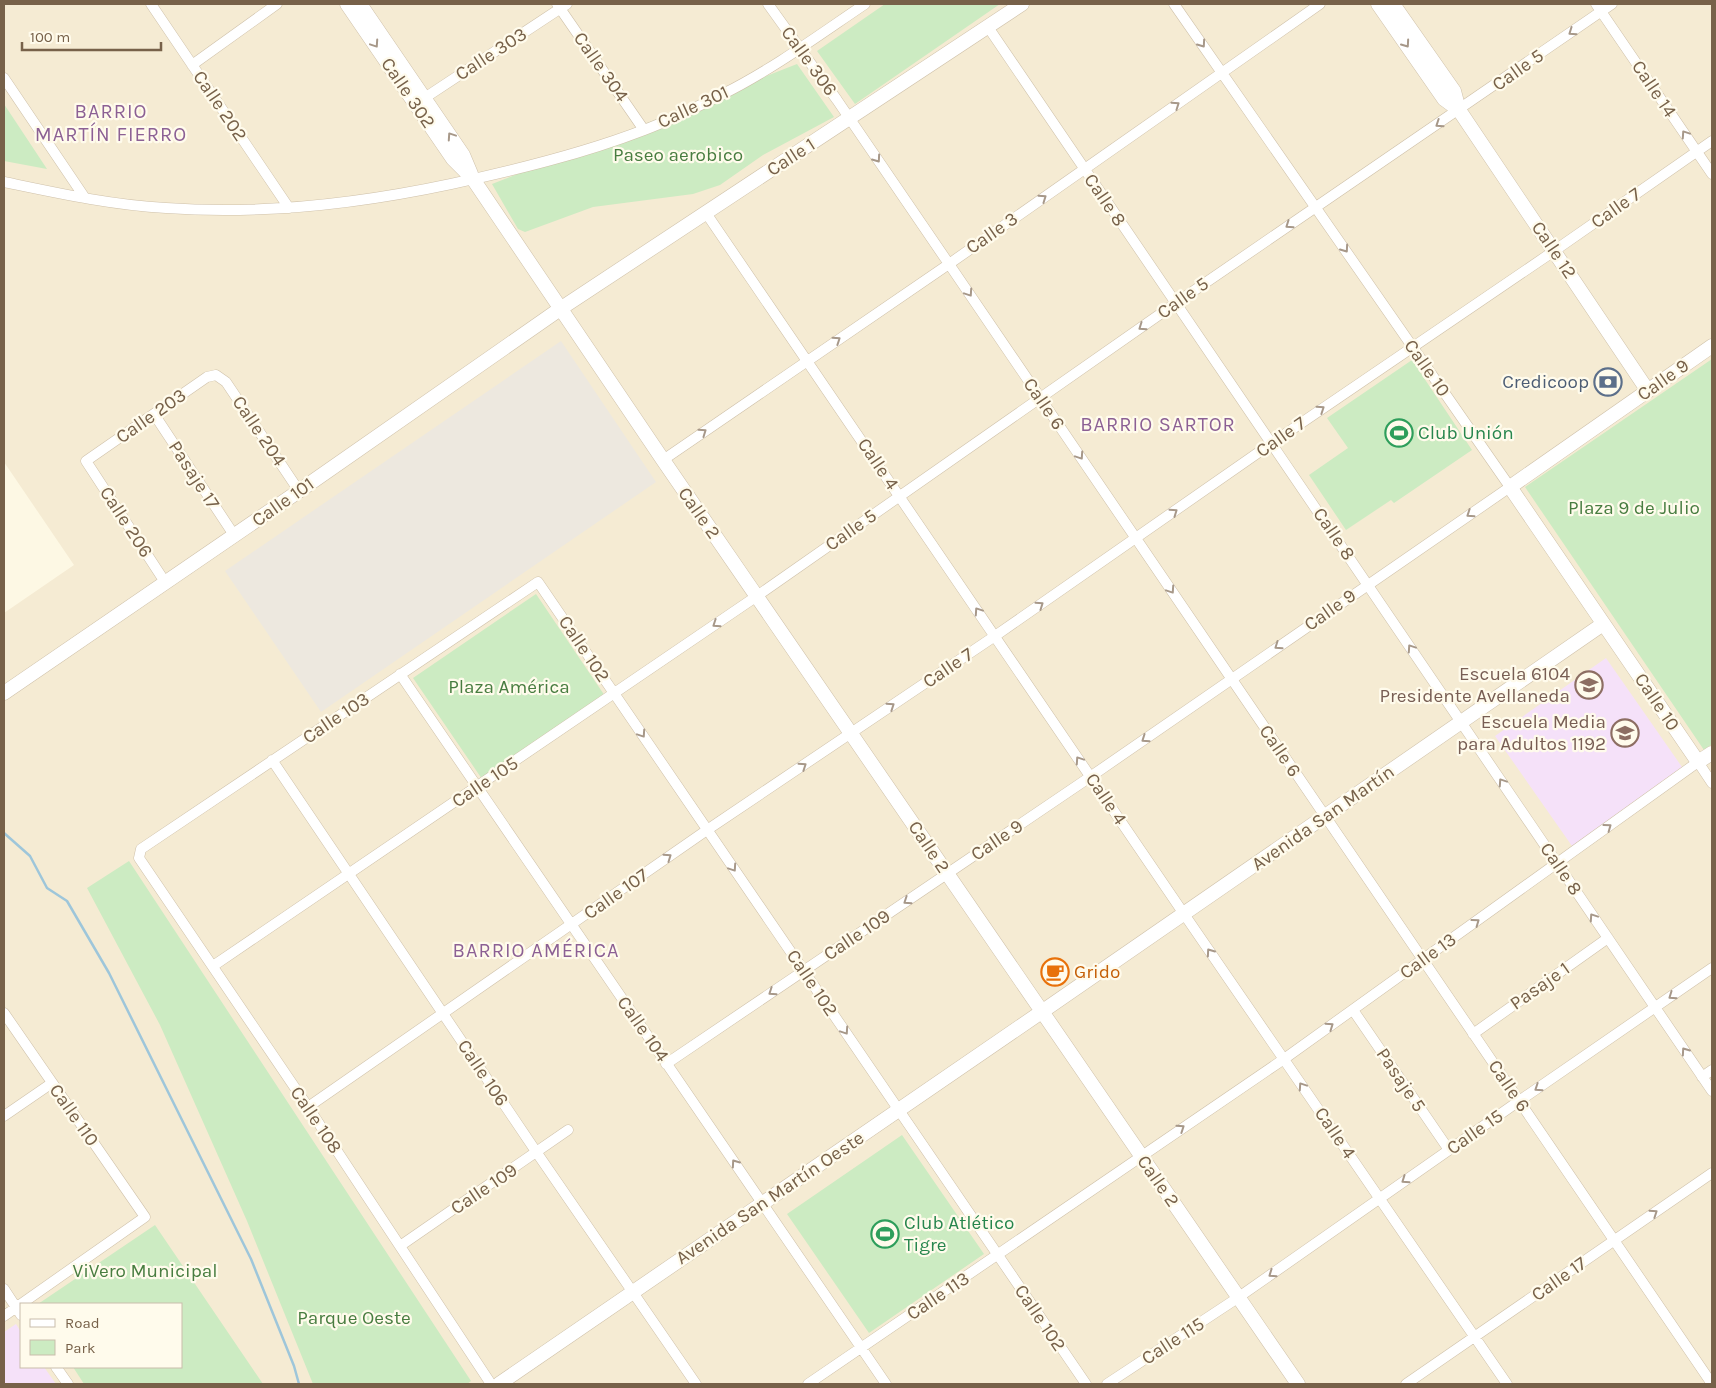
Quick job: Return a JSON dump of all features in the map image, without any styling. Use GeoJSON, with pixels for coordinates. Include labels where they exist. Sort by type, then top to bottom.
{"type":"FeatureCollection","features":[{"type":"Feature","properties":{"kind":"street","name":"Calle 202"},"geometry":{"type":"LineString","coordinates":[[151,4],[289,208]]}},
{"type":"Feature","properties":{"kind":"street"},"geometry":{"type":"LineString","coordinates":[[192,65],[277,4]]}},
{"type":"Feature","properties":{"kind":"street","name":"Calle 302"},"geometry":{"type":"LineString","coordinates":[[347,4],[420,101]]}},
{"type":"Feature","properties":{"kind":"street","name":"Calle 302"},"geometry":{"type":"LineString","coordinates":[[360,4],[420,101],[453,159],[473,179],[560,309]]}},
{"type":"Feature","properties":{"kind":"street","name":"Calle 306"},"geometry":{"type":"LineString","coordinates":[[768,4],[849,119]]}},
{"type":"Feature","properties":{"kind":"street","name":"Calle 301"},"geometry":{"type":"LineString","coordinates":[[4,182],[85,198],[167,209],[289,208],[362,201],[401,194],[559,158],[644,130],[724,93],[800,49],[865,4]]}},
{"type":"Feature","properties":{"kind":"street","name":"Calle 1"},"geometry":{"type":"LineString","coordinates":[[560,309],[1022,4]]}},
{"type":"Feature","properties":{"kind":"street","name":"Calle 10"},"geometry":{"type":"LineString","coordinates":[[1174,4],[1510,486],[1712,783]]}},
{"type":"Feature","properties":{"kind":"street","name":"Calle 3"},"geometry":{"type":"LineString","coordinates":[[663,460],[949,264],[1320,4]]}},
{"type":"Feature","properties":{"kind":"street","name":"Calle 12"},"geometry":{"type":"LineString","coordinates":[[1378,4],[1444,99],[1459,110]]}},
{"type":"Feature","properties":{"kind":"street","name":"Calle 12"},"geometry":{"type":"LineString","coordinates":[[1393,4],[1454,91],[1459,110],[1648,391]]}},
{"type":"Feature","properties":{"kind":"street","name":"Calle 5"},"geometry":{"type":"LineString","coordinates":[[757,596],[1176,303],[1459,110],[1599,8],[1612,4]]}},
{"type":"Feature","properties":{"kind":"street","name":"Calle 303"},"geometry":{"type":"LineString","coordinates":[[420,101],[562,5]]}},
{"type":"Feature","properties":{"kind":"street","name":"Calle 304"},"geometry":{"type":"LineString","coordinates":[[562,5],[644,130]]}},
{"type":"Feature","properties":{"kind":"street","name":"Calle 14"},"geometry":{"type":"LineString","coordinates":[[1599,8],[1712,174]]}},
{"type":"Feature","properties":{"kind":"street","name":"Calle 8"},"geometry":{"type":"LineString","coordinates":[[988,27],[1712,1091]]}},
{"type":"Feature","properties":{"kind":"street"},"geometry":{"type":"LineString","coordinates":[[4,78],[85,198]]}},
{"type":"Feature","properties":{"kind":"street","name":"Calle 6"},"geometry":{"type":"LineString","coordinates":[[849,119],[1710,1379]]}},
{"type":"Feature","properties":{"kind":"street","name":"Calle 7"},"geometry":{"type":"LineString","coordinates":[[851,734],[996,636],[1272,443],[1712,141]]}},
{"type":"Feature","properties":{"kind":"street","name":"Calle 4"},"geometry":{"type":"LineString","coordinates":[[706,213],[1507,1384]]}},
{"type":"Feature","properties":{"kind":"street","name":"Calle 2"},"geometry":{"type":"LineString","coordinates":[[560,309],[1298,1384]]}},
{"type":"Feature","properties":{"kind":"street","name":"Calle 101"},"geometry":{"type":"LineString","coordinates":[[4,693],[560,309]]}},
{"type":"Feature","properties":{"kind":"street","name":"Calle 9"},"geometry":{"type":"LineString","coordinates":[[948,874],[1712,346]]}},
{"type":"Feature","properties":{"kind":"street","name":"Calle 204"},"geometry":{"type":"LineString","coordinates":[[216,375],[226,382],[299,491]]}},
{"type":"Feature","properties":{"kind":"street","name":"Calle 203"},"geometry":{"type":"LineString","coordinates":[[86,461],[207,377],[216,375]]}},
{"type":"Feature","properties":{"kind":"street","name":"Pasaje 17"},"geometry":{"type":"LineString","coordinates":[[154,414],[234,535]]}},
{"type":"Feature","properties":{"kind":"street","name":"Calle 206"},"geometry":{"type":"LineString","coordinates":[[86,461],[165,582]]}},
{"type":"Feature","properties":{"kind":"street","name":"Calle 103"},"geometry":{"type":"LineString","coordinates":[[139,858],[141,849],[538,582]]}},
{"type":"Feature","properties":{"kind":"street","name":"Calle 102"},"geometry":{"type":"LineString","coordinates":[[538,582],[1086,1384]]}},
{"type":"Feature","properties":{"kind":"street","name":"Calle 105"},"geometry":{"type":"LineString","coordinates":[[212,966],[757,596]]}},
{"type":"Feature","properties":{"kind":"street","name":"Avenida San Martín"},"geometry":{"type":"LineString","coordinates":[[1042,1012],[1603,624]]}},
{"type":"Feature","properties":{"kind":"street","name":"Calle 104"},"geometry":{"type":"LineString","coordinates":[[400,674],[886,1384]]}},
{"type":"Feature","properties":{"kind":"street","name":"Calle 107"},"geometry":{"type":"LineString","coordinates":[[308,1107],[707,830],[851,734]]}},
{"type":"Feature","properties":{"kind":"street","name":"Calle 13"},"geometry":{"type":"LineString","coordinates":[[1141,1155],[1284,1059],[1712,753]]}},
{"type":"Feature","properties":{"kind":"street","name":"Calle 106"},"geometry":{"type":"LineString","coordinates":[[272,760],[537,1153],[696,1384]]}},
{"type":"Feature","properties":{"kind":"street","name":"Calle 108"},"geometry":{"type":"LineString","coordinates":[[139,858],[308,1107],[491,1384]]}},
{"type":"Feature","properties":{"kind":"street","name":"Calle 109"},"geometry":{"type":"LineString","coordinates":[[666,1064],[948,874]]}},
{"type":"Feature","properties":{"kind":"street","name":"Pasaje 1"},"geometry":{"type":"LineString","coordinates":[[1473,1034],[1608,938]]}},
{"type":"Feature","properties":{"kind":"street","name":"Calle 15"},"geometry":{"type":"LineString","coordinates":[[1238,1298],[1379,1198],[1712,968]]}},
{"type":"Feature","properties":{"kind":"street","name":"Pasaje 5"},"geometry":{"type":"LineString","coordinates":[[1353,1010],[1449,1150]]}},
{"type":"Feature","properties":{"kind":"street","name":"Avenida San Martín Oeste"},"geometry":{"type":"LineString","coordinates":[[499,1384],[1042,1012]]}},
{"type":"Feature","properties":{"kind":"street","name":"Calle 110"},"geometry":{"type":"LineString","coordinates":[[4,1013],[145,1217],[30,1303]]}},
{"type":"Feature","properties":{"kind":"street"},"geometry":{"type":"LineString","coordinates":[[1702,1077],[1712,1070]]}},
{"type":"Feature","properties":{"kind":"street"},"geometry":{"type":"LineString","coordinates":[[4,1116],[52,1083]]}},
{"type":"Feature","properties":{"kind":"street","name":"Calle 109"},"geometry":{"type":"LineString","coordinates":[[400,1246],[568,1130]]}},
{"type":"Feature","properties":{"kind":"street","name":"Calle 113"},"geometry":{"type":"LineString","coordinates":[[808,1384],[1141,1155]]}},
{"type":"Feature","properties":{"kind":"street","name":"Calle 17"},"geometry":{"type":"LineString","coordinates":[[1408,1384],[1712,1173]]}},
{"type":"Feature","properties":{"kind":"street"},"geometry":{"type":"LineString","coordinates":[[4,1290],[19,1311],[4,1316]]}},
{"type":"Feature","properties":{"kind":"street","name":"Calle 115"},"geometry":{"type":"LineString","coordinates":[[1107,1384],[1238,1298]]}},
{"type":"Feature","properties":{"kind":"street"},"geometry":{"type":"LineString","coordinates":[[57,1368],[68,1384]]}},
{"type":"Feature","properties":{"kind":"street"},"geometry":{"type":"LineString","coordinates":[[1698,1384],[1710,1379]]}},
{"type":"Feature","properties":{"kind":"shaded area"},"geometry":{"type":"Polygon","coordinates":[[[4,4],[1712,4],[1712,1384],[4,1384],[4,613],[74,565],[4,462],[4,4]]]}},
{"type":"Feature","properties":{"kind":"shaded area"},"geometry":{"type":"Polygon","coordinates":[[[561,341],[656,482],[321,712],[225,571],[561,341]]]}},
{"type":"Feature","properties":{"kind":"shaded area"},"geometry":{"type":"Polygon","coordinates":[[[1606,658],[1682,767],[1572,846],[1495,736],[1606,658]]]}},
{"type":"Feature","properties":{"kind":"shaded area"},"geometry":{"type":"Polygon","coordinates":[[[16,1324],[20,1330],[20,1368],[45,1368],[56,1384],[4,1384],[4,1332],[16,1324]]]}},
{"type":"Feature","properties":{"kind":"green space"},"geometry":{"type":"Polygon","coordinates":[[[885,4],[1000,4],[855,104],[817,51],[885,4]]]}},
{"type":"Feature","properties":{"kind":"green space","name":"Paseo aerobico"},"geometry":{"type":"Polygon","coordinates":[[[797,64],[834,117],[763,155],[720,185],[693,194],[593,207],[525,232],[518,229],[492,184],[797,64]]]}},
{"type":"Feature","properties":{"kind":"green space"},"geometry":{"type":"Polygon","coordinates":[[[4,104],[47,169],[4,161],[4,104]]]}},
{"type":"Feature","properties":{"kind":"green space","name":"Plaza 9 de Julio"},"geometry":{"type":"Polygon","coordinates":[[[1712,359],[1712,744],[1704,750],[1525,487],[1712,359]]]}},
{"type":"Feature","properties":{"kind":"green space","name":"Club Unión"},"geometry":{"type":"Polygon","coordinates":[[[1412,360],[1472,450],[1394,503],[1391,500],[1346,530],[1309,475],[1348,448],[1327,418],[1412,360]]]}},
{"type":"Feature","properties":{"kind":"green space","name":"Plaza América"},"geometry":{"type":"Polygon","coordinates":[[[536,594],[605,696],[482,779],[413,678],[536,594]]]}},
{"type":"Feature","properties":{"kind":"green space","name":"Parque Oeste"},"geometry":{"type":"Polygon","coordinates":[[[129,861],[471,1381],[467,1384],[313,1384],[247,1221],[160,1025],[87,888],[129,861]]]}},
{"type":"Feature","properties":{"kind":"green space","name":"Club Atlético Tigre"},"geometry":{"type":"Polygon","coordinates":[[[902,1135],[984,1254],[869,1333],[787,1214],[902,1135]]]}},
{"type":"Feature","properties":{"kind":"green space","name":"ViVero Municipal"},"geometry":{"type":"Polygon","coordinates":[[[155,1225],[263,1384],[84,1384],[74,1368],[182,1368],[182,1303],[39,1303],[155,1225]]]}},
{"type":"Feature","properties":{"kind":"waterway"},"geometry":{"type":"LineString","coordinates":[[4,833],[30,856],[47,888],[67,901],[109,973],[251,1259],[294,1366],[299,1384]]}},
{"type":"Feature","properties":{"kind":"place","name":"Credicoop"},"geometry":{"type":"Point","coordinates":[1608,382]}},
{"type":"Feature","properties":{"kind":"place","name":"Club Unión"},"geometry":{"type":"Point","coordinates":[1399,433]}},
{"type":"Feature","properties":{"kind":"place","name":"Escuela 6104 Presidente Avellaneda"},"geometry":{"type":"Point","coordinates":[1589,685]}},
{"type":"Feature","properties":{"kind":"place","name":"Escuela Media para Adultos 1192"},"geometry":{"type":"Point","coordinates":[1625,733]}},
{"type":"Feature","properties":{"kind":"place","name":"Grido"},"geometry":{"type":"Point","coordinates":[1055,972]}},
{"type":"Feature","properties":{"kind":"place","name":"Club Atlético Tigre"},"geometry":{"type":"Point","coordinates":[885,1234]}},
{"type":"Feature","properties":{"kind":"district","name":"BARRIO MARTÍN FIERRO"},"geometry":{"type":"Point","coordinates":[111,122]}},
{"type":"Feature","properties":{"kind":"district","name":"BARRIO SARTOR"},"geometry":{"type":"Point","coordinates":[1158,424]}},
{"type":"Feature","properties":{"kind":"district","name":"BARRIO AMÉRICA"},"geometry":{"type":"Point","coordinates":[536,950]}}]}
